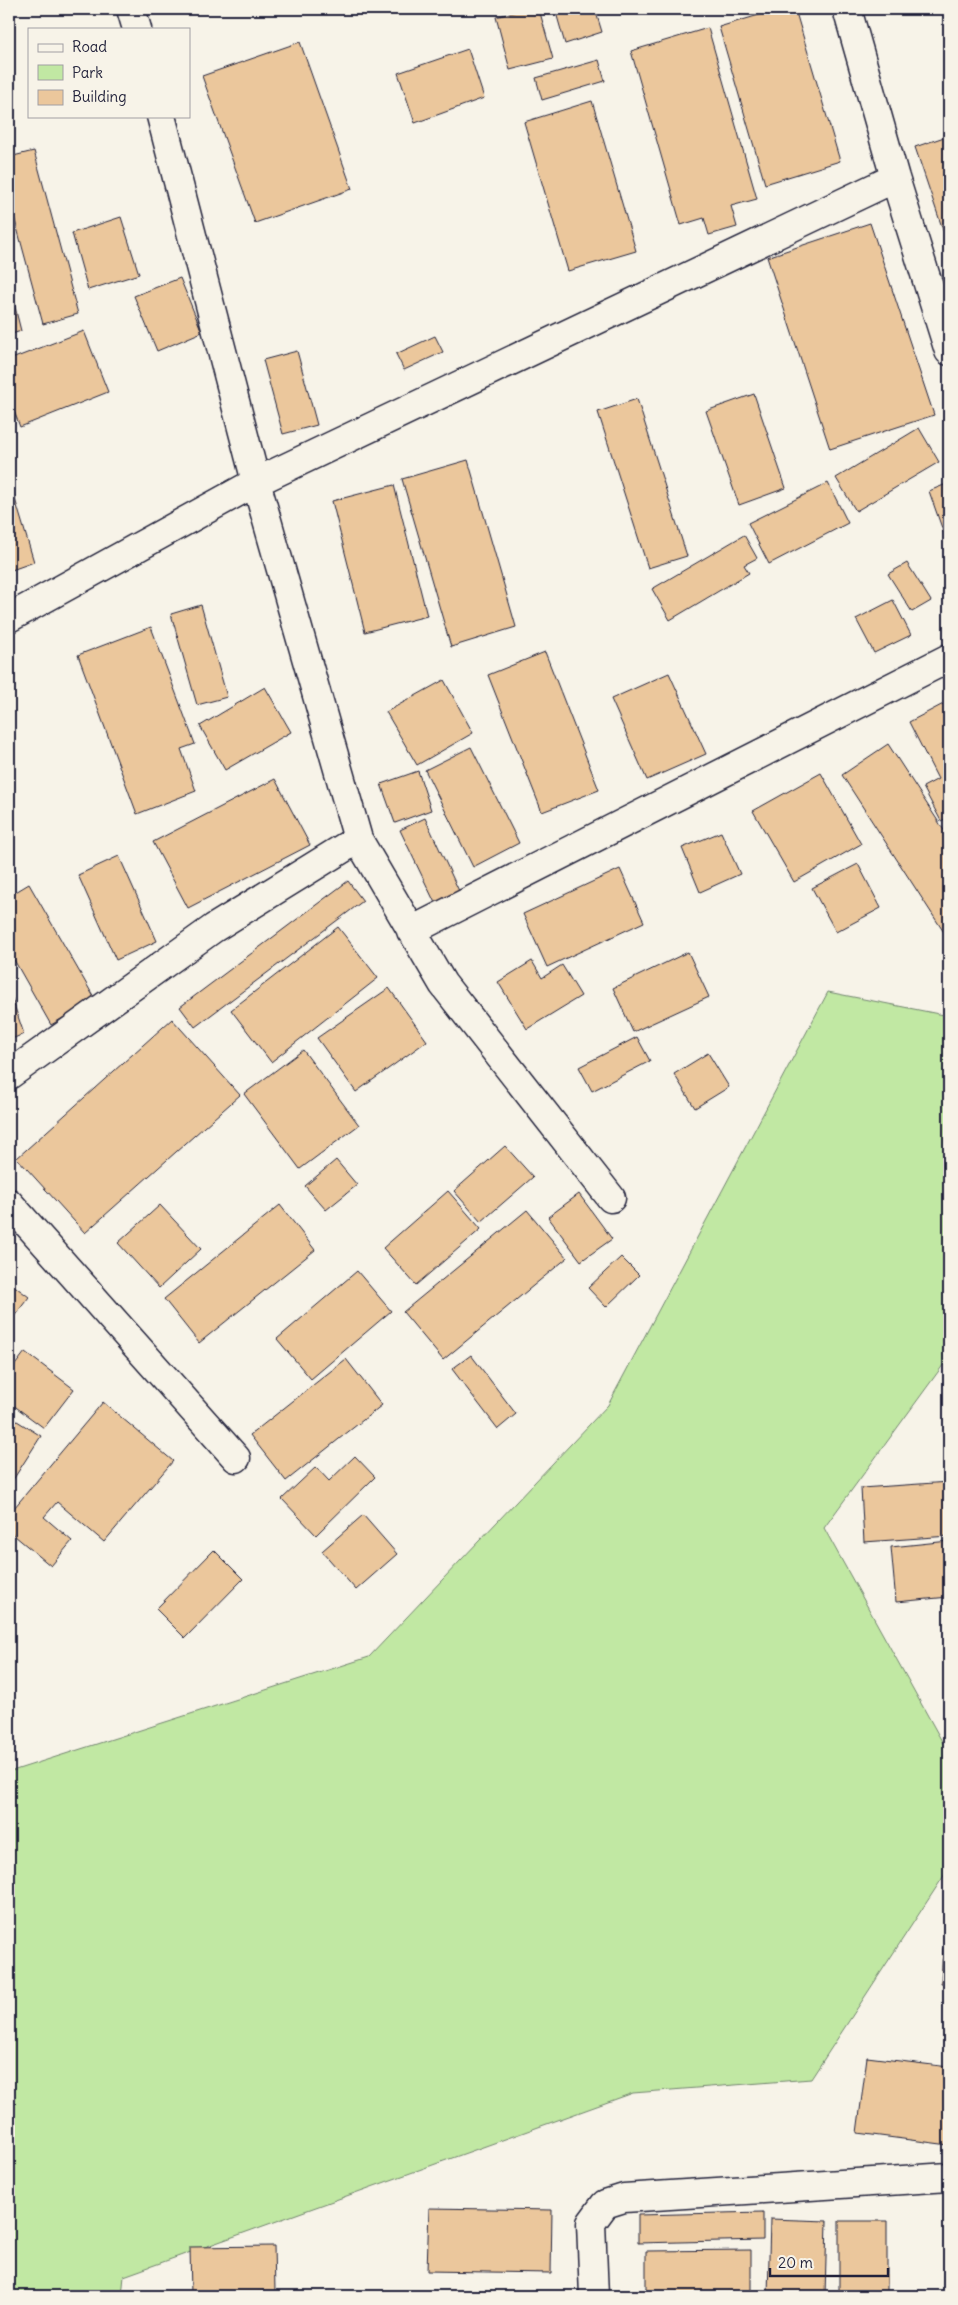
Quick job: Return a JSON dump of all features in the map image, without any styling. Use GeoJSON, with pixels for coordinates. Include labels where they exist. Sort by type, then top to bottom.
{"type":"FeatureCollection","features":[{"type":"Feature","properties":{"kind":"street"},"geometry":{"type":"LineString","coordinates":[[131,9],[137,28]]}},
{"type":"Feature","properties":{"kind":"street"},"geometry":{"type":"LineString","coordinates":[[847,9],[895,178],[949,351]]}},
{"type":"Feature","properties":{"kind":"street"},"geometry":{"type":"LineString","coordinates":[[162,118],[256,482],[358,838],[443,984],[612,1198]]}},
{"type":"Feature","properties":{"kind":"street"},"geometry":{"type":"LineString","coordinates":[[9,618],[256,482],[895,178]]}},
{"type":"Feature","properties":{"kind":"street"},"geometry":{"type":"LineString","coordinates":[[411,931],[949,658]]}},
{"type":"Feature","properties":{"kind":"street"},"geometry":{"type":"LineString","coordinates":[[9,1076],[214,928],[358,838]]}},
{"type":"Feature","properties":{"kind":"street"},"geometry":{"type":"LineString","coordinates":[[9,1203],[236,1458]]}},
{"type":"Feature","properties":{"kind":"street"},"geometry":{"type":"LineString","coordinates":[[594,2296],[591,2224],[605,2204],[624,2198],[949,2177]]}},
{"type":"Feature","properties":{"kind":"green space"},"geometry":{"type":"Polygon","coordinates":[[[828,992],[949,1016],[949,1357],[824,1528],[949,1754],[949,1868],[811,2079],[633,2093],[124,2276],[122,2296],[9,2296],[9,1772],[369,1657],[608,1405],[828,992]]]}},
{"type":"Feature","properties":{"kind":"building"},"geometry":{"type":"Polygon","coordinates":[[[524,9],[539,9],[553,59],[510,70],[496,17],[524,9]]]}},
{"type":"Feature","properties":{"kind":"building"},"geometry":{"type":"Polygon","coordinates":[[[555,9],[595,9],[602,32],[565,44],[555,9]]]}},
{"type":"Feature","properties":{"kind":"building"},"geometry":{"type":"Polygon","coordinates":[[[779,9],[795,9],[840,161],[765,184],[719,27],[779,9]]]}},
{"type":"Feature","properties":{"kind":"building"},"geometry":{"type":"Polygon","coordinates":[[[708,28],[757,199],[731,206],[737,227],[709,235],[704,218],[681,225],[631,51],[708,28]]]}},
{"type":"Feature","properties":{"kind":"building"},"geometry":{"type":"Polygon","coordinates":[[[300,42],[352,189],[255,223],[202,76],[300,42]]]}},
{"type":"Feature","properties":{"kind":"building"},"geometry":{"type":"Polygon","coordinates":[[[468,49],[484,98],[415,123],[398,73],[468,49]]]}},
{"type":"Feature","properties":{"kind":"building"},"geometry":{"type":"Polygon","coordinates":[[[599,60],[605,81],[542,100],[536,78],[599,60]]]}},
{"type":"Feature","properties":{"kind":"building"},"geometry":{"type":"Polygon","coordinates":[[[592,101],[636,251],[568,271],[524,122],[592,101]]]}},
{"type":"Feature","properties":{"kind":"building"},"geometry":{"type":"Polygon","coordinates":[[[947,136],[949,141],[949,248],[915,147],[947,136]]]}},
{"type":"Feature","properties":{"kind":"building"},"geometry":{"type":"Polygon","coordinates":[[[34,151],[78,314],[43,324],[9,198],[9,157],[34,151]]]}},
{"type":"Feature","properties":{"kind":"building"},"geometry":{"type":"Polygon","coordinates":[[[121,217],[139,274],[88,290],[72,233],[121,217]]]}},
{"type":"Feature","properties":{"kind":"building"},"geometry":{"type":"Polygon","coordinates":[[[870,223],[934,415],[830,449],[767,257],[870,223]]]}},
{"type":"Feature","properties":{"kind":"building"},"geometry":{"type":"Polygon","coordinates":[[[180,278],[202,332],[157,351],[134,296],[180,278]]]}},
{"type":"Feature","properties":{"kind":"building"},"geometry":{"type":"Polygon","coordinates":[[[9,283],[21,331],[9,335],[9,283]]]}},
{"type":"Feature","properties":{"kind":"building"},"geometry":{"type":"Polygon","coordinates":[[[84,331],[108,392],[20,427],[9,398],[9,360],[84,331]]]}},
{"type":"Feature","properties":{"kind":"building"},"geometry":{"type":"Polygon","coordinates":[[[435,336],[443,352],[404,370],[396,354],[435,336]]]}},
{"type":"Feature","properties":{"kind":"building"},"geometry":{"type":"Polygon","coordinates":[[[297,351],[317,425],[283,434],[263,360],[297,351]]]}},
{"type":"Feature","properties":{"kind":"building"},"geometry":{"type":"Polygon","coordinates":[[[754,394],[786,488],[739,505],[706,411],[754,394]]]}},
{"type":"Feature","properties":{"kind":"building"},"geometry":{"type":"Polygon","coordinates":[[[637,399],[687,556],[648,568],[598,412],[637,399]]]}},
{"type":"Feature","properties":{"kind":"building"},"geometry":{"type":"Polygon","coordinates":[[[919,428],[939,462],[856,511],[836,478],[919,428]]]}},
{"type":"Feature","properties":{"kind":"building"},"geometry":{"type":"Polygon","coordinates":[[[468,460],[516,627],[451,647],[402,479],[468,460]]]}},
{"type":"Feature","properties":{"kind":"building"},"geometry":{"type":"Polygon","coordinates":[[[9,479],[34,562],[9,571],[9,479]]]}},
{"type":"Feature","properties":{"kind":"building"},"geometry":{"type":"Polygon","coordinates":[[[828,483],[848,523],[769,564],[748,523],[828,483]]]}},
{"type":"Feature","properties":{"kind":"building"},"geometry":{"type":"Polygon","coordinates":[[[949,483],[949,548],[929,491],[949,483]]]}},
{"type":"Feature","properties":{"kind":"building"},"geometry":{"type":"Polygon","coordinates":[[[394,485],[427,616],[365,632],[332,501],[394,485]]]}},
{"type":"Feature","properties":{"kind":"building"},"geometry":{"type":"Polygon","coordinates":[[[744,535],[757,558],[744,565],[749,573],[670,620],[652,589],[744,535]]]}},
{"type":"Feature","properties":{"kind":"building"},"geometry":{"type":"Polygon","coordinates":[[[907,563],[931,601],[912,612],[888,574],[907,563]]]}},
{"type":"Feature","properties":{"kind":"building"},"geometry":{"type":"Polygon","coordinates":[[[893,600],[911,635],[874,653],[856,619],[893,600]]]}},
{"type":"Feature","properties":{"kind":"building"},"geometry":{"type":"Polygon","coordinates":[[[201,605],[227,697],[197,705],[171,614],[201,605]]]}},
{"type":"Feature","properties":{"kind":"building"},"geometry":{"type":"Polygon","coordinates":[[[151,627],[195,744],[181,749],[196,791],[137,814],[78,655],[151,627]]]}},
{"type":"Feature","properties":{"kind":"building"},"geometry":{"type":"Polygon","coordinates":[[[545,652],[599,790],[542,812],[488,675],[545,652]]]}},
{"type":"Feature","properties":{"kind":"building"},"geometry":{"type":"Polygon","coordinates":[[[669,673],[706,754],[647,780],[611,699],[669,673]]]}},
{"type":"Feature","properties":{"kind":"building"},"geometry":{"type":"Polygon","coordinates":[[[444,680],[473,733],[417,765],[386,712],[444,680]]]}},
{"type":"Feature","properties":{"kind":"building"},"geometry":{"type":"Polygon","coordinates":[[[265,687],[291,732],[225,770],[200,726],[265,687]]]}},
{"type":"Feature","properties":{"kind":"building"},"geometry":{"type":"Polygon","coordinates":[[[949,701],[949,817],[941,821],[923,787],[938,779],[909,722],[949,701]]]}},
{"type":"Feature","properties":{"kind":"building"},"geometry":{"type":"Polygon","coordinates":[[[888,744],[949,838],[949,940],[842,775],[888,744]]]}},
{"type":"Feature","properties":{"kind":"building"},"geometry":{"type":"Polygon","coordinates":[[[471,747],[519,843],[473,867],[425,770],[471,747]]]}},
{"type":"Feature","properties":{"kind":"building"},"geometry":{"type":"Polygon","coordinates":[[[418,771],[431,810],[395,823],[381,784],[418,771]]]}},
{"type":"Feature","properties":{"kind":"building"},"geometry":{"type":"Polygon","coordinates":[[[821,773],[861,844],[794,882],[753,811],[821,773]]]}},
{"type":"Feature","properties":{"kind":"building"},"geometry":{"type":"Polygon","coordinates":[[[275,779],[310,845],[188,908],[153,842],[275,779]]]}},
{"type":"Feature","properties":{"kind":"building"},"geometry":{"type":"Polygon","coordinates":[[[425,818],[459,891],[435,903],[400,830],[425,818]]]}},
{"type":"Feature","properties":{"kind":"building"},"geometry":{"type":"Polygon","coordinates":[[[721,832],[740,874],[700,892],[682,848],[721,832]]]}},
{"type":"Feature","properties":{"kind":"building"},"geometry":{"type":"Polygon","coordinates":[[[119,856],[157,941],[116,960],[78,875],[119,856]]]}},
{"type":"Feature","properties":{"kind":"building"},"geometry":{"type":"Polygon","coordinates":[[[858,864],[881,908],[836,932],[812,888],[858,864]]]}},
{"type":"Feature","properties":{"kind":"building"},"geometry":{"type":"Polygon","coordinates":[[[620,869],[644,922],[547,967],[523,914],[620,869]]]}},
{"type":"Feature","properties":{"kind":"building"},"geometry":{"type":"Polygon","coordinates":[[[348,881],[363,901],[195,1027],[180,1007],[348,881]]]}},
{"type":"Feature","properties":{"kind":"building"},"geometry":{"type":"Polygon","coordinates":[[[29,884],[95,999],[51,1025],[9,951],[9,896],[29,884]]]}},
{"type":"Feature","properties":{"kind":"building"},"geometry":{"type":"Polygon","coordinates":[[[338,927],[378,978],[271,1062],[231,1010],[338,927]]]}},
{"type":"Feature","properties":{"kind":"building"},"geometry":{"type":"Polygon","coordinates":[[[688,952],[709,997],[633,1032],[613,988],[688,952]]]}},
{"type":"Feature","properties":{"kind":"building"},"geometry":{"type":"Polygon","coordinates":[[[532,961],[542,978],[562,965],[581,996],[527,1029],[498,982],[532,961]]]}},
{"type":"Feature","properties":{"kind":"building"},"geometry":{"type":"Polygon","coordinates":[[[389,988],[427,1041],[356,1092],[317,1038],[389,988]]]}},
{"type":"Feature","properties":{"kind":"building"},"geometry":{"type":"Polygon","coordinates":[[[9,990],[24,1034],[9,1040],[9,990]]]}},
{"type":"Feature","properties":{"kind":"building"},"geometry":{"type":"Polygon","coordinates":[[[172,1019],[240,1095],[85,1233],[17,1158],[172,1019]]]}},
{"type":"Feature","properties":{"kind":"building"},"geometry":{"type":"Polygon","coordinates":[[[637,1037],[650,1061],[592,1091],[579,1067],[637,1037]]]}},
{"type":"Feature","properties":{"kind":"building"},"geometry":{"type":"Polygon","coordinates":[[[303,1050],[359,1125],[300,1169],[244,1094],[303,1050]]]}},
{"type":"Feature","properties":{"kind":"building"},"geometry":{"type":"Polygon","coordinates":[[[708,1053],[729,1087],[695,1108],[674,1074],[708,1053]]]}},
{"type":"Feature","properties":{"kind":"building"},"geometry":{"type":"Polygon","coordinates":[[[505,1146],[533,1177],[481,1222],[454,1191],[505,1146]]]}},
{"type":"Feature","properties":{"kind":"building"},"geometry":{"type":"Polygon","coordinates":[[[336,1160],[357,1185],[326,1210],[305,1186],[336,1160]]]}},
{"type":"Feature","properties":{"kind":"building"},"geometry":{"type":"Polygon","coordinates":[[[448,1191],[481,1229],[416,1285],[383,1248],[448,1191]]]}},
{"type":"Feature","properties":{"kind":"building"},"geometry":{"type":"Polygon","coordinates":[[[579,1194],[612,1239],[581,1261],[548,1217],[579,1194]]]}},
{"type":"Feature","properties":{"kind":"building"},"geometry":{"type":"Polygon","coordinates":[[[160,1205],[201,1249],[159,1288],[118,1243],[160,1205]]]}},
{"type":"Feature","properties":{"kind":"building"},"geometry":{"type":"Polygon","coordinates":[[[280,1205],[315,1250],[199,1343],[164,1299],[280,1205]]]}},
{"type":"Feature","properties":{"kind":"building"},"geometry":{"type":"Polygon","coordinates":[[[527,1210],[567,1258],[443,1360],[403,1312],[527,1210]]]}},
{"type":"Feature","properties":{"kind":"building"},"geometry":{"type":"Polygon","coordinates":[[[621,1257],[639,1275],[606,1307],[588,1288],[621,1257]]]}},
{"type":"Feature","properties":{"kind":"building"},"geometry":{"type":"Polygon","coordinates":[[[357,1271],[391,1311],[311,1379],[277,1339],[357,1271]]]}},
{"type":"Feature","properties":{"kind":"building"},"geometry":{"type":"Polygon","coordinates":[[[9,1282],[29,1297],[9,1323],[9,1282]]]}},
{"type":"Feature","properties":{"kind":"building"},"geometry":{"type":"Polygon","coordinates":[[[25,1352],[74,1389],[44,1428],[9,1402],[9,1373],[25,1352]]]}},
{"type":"Feature","properties":{"kind":"building"},"geometry":{"type":"Polygon","coordinates":[[[471,1355],[516,1414],[498,1429],[452,1369],[471,1355]]]}},
{"type":"Feature","properties":{"kind":"building"},"geometry":{"type":"Polygon","coordinates":[[[346,1359],[382,1405],[286,1481],[250,1435],[346,1359]]]}},
{"type":"Feature","properties":{"kind":"building"},"geometry":{"type":"Polygon","coordinates":[[[103,1402],[173,1461],[104,1542],[57,1502],[44,1517],[72,1541],[51,1566],[9,1531],[9,1514],[103,1402]]]}},
{"type":"Feature","properties":{"kind":"building"},"geometry":{"type":"Polygon","coordinates":[[[9,1416],[41,1436],[9,1486],[9,1416]]]}},
{"type":"Feature","properties":{"kind":"building"},"geometry":{"type":"Polygon","coordinates":[[[355,1456],[375,1477],[316,1535],[282,1499],[316,1467],[329,1481],[355,1456]]]}},
{"type":"Feature","properties":{"kind":"building"},"geometry":{"type":"Polygon","coordinates":[[[949,1482],[949,1536],[864,1542],[861,1488],[949,1482]]]}},
{"type":"Feature","properties":{"kind":"building"},"geometry":{"type":"Polygon","coordinates":[[[363,1515],[397,1554],[356,1590],[322,1551],[363,1515]]]}},
{"type":"Feature","properties":{"kind":"building"},"geometry":{"type":"Polygon","coordinates":[[[949,1541],[949,1597],[896,1602],[891,1547],[949,1541]]]}},
{"type":"Feature","properties":{"kind":"building"},"geometry":{"type":"Polygon","coordinates":[[[214,1550],[243,1579],[185,1638],[156,1609],[214,1550]]]}},
{"type":"Feature","properties":{"kind":"building"},"geometry":{"type":"Polygon","coordinates":[[[943,1948],[949,1948],[949,1983],[941,1983],[943,1948]]]}},
{"type":"Feature","properties":{"kind":"building"},"geometry":{"type":"Polygon","coordinates":[[[867,2057],[949,2067],[949,2145],[857,2133],[867,2057]]]}},
{"type":"Feature","properties":{"kind":"building"},"geometry":{"type":"Polygon","coordinates":[[[429,2208],[552,2210],[551,2273],[427,2271],[429,2208]]]}},
{"type":"Feature","properties":{"kind":"building"},"geometry":{"type":"Polygon","coordinates":[[[763,2212],[763,2240],[638,2243],[638,2215],[763,2212]]]}},
{"type":"Feature","properties":{"kind":"building"},"geometry":{"type":"Polygon","coordinates":[[[770,2219],[827,2221],[825,2296],[768,2296],[770,2219]]]}},
{"type":"Feature","properties":{"kind":"building"},"geometry":{"type":"Polygon","coordinates":[[[839,2221],[887,2221],[887,2296],[839,2296],[839,2221]]]}},
{"type":"Feature","properties":{"kind":"building"},"geometry":{"type":"Polygon","coordinates":[[[274,2246],[275,2292],[191,2294],[190,2247],[274,2246]]]}},
{"type":"Feature","properties":{"kind":"building"},"geometry":{"type":"Polygon","coordinates":[[[751,2250],[751,2296],[646,2296],[646,2251],[751,2250]]]}}]}
